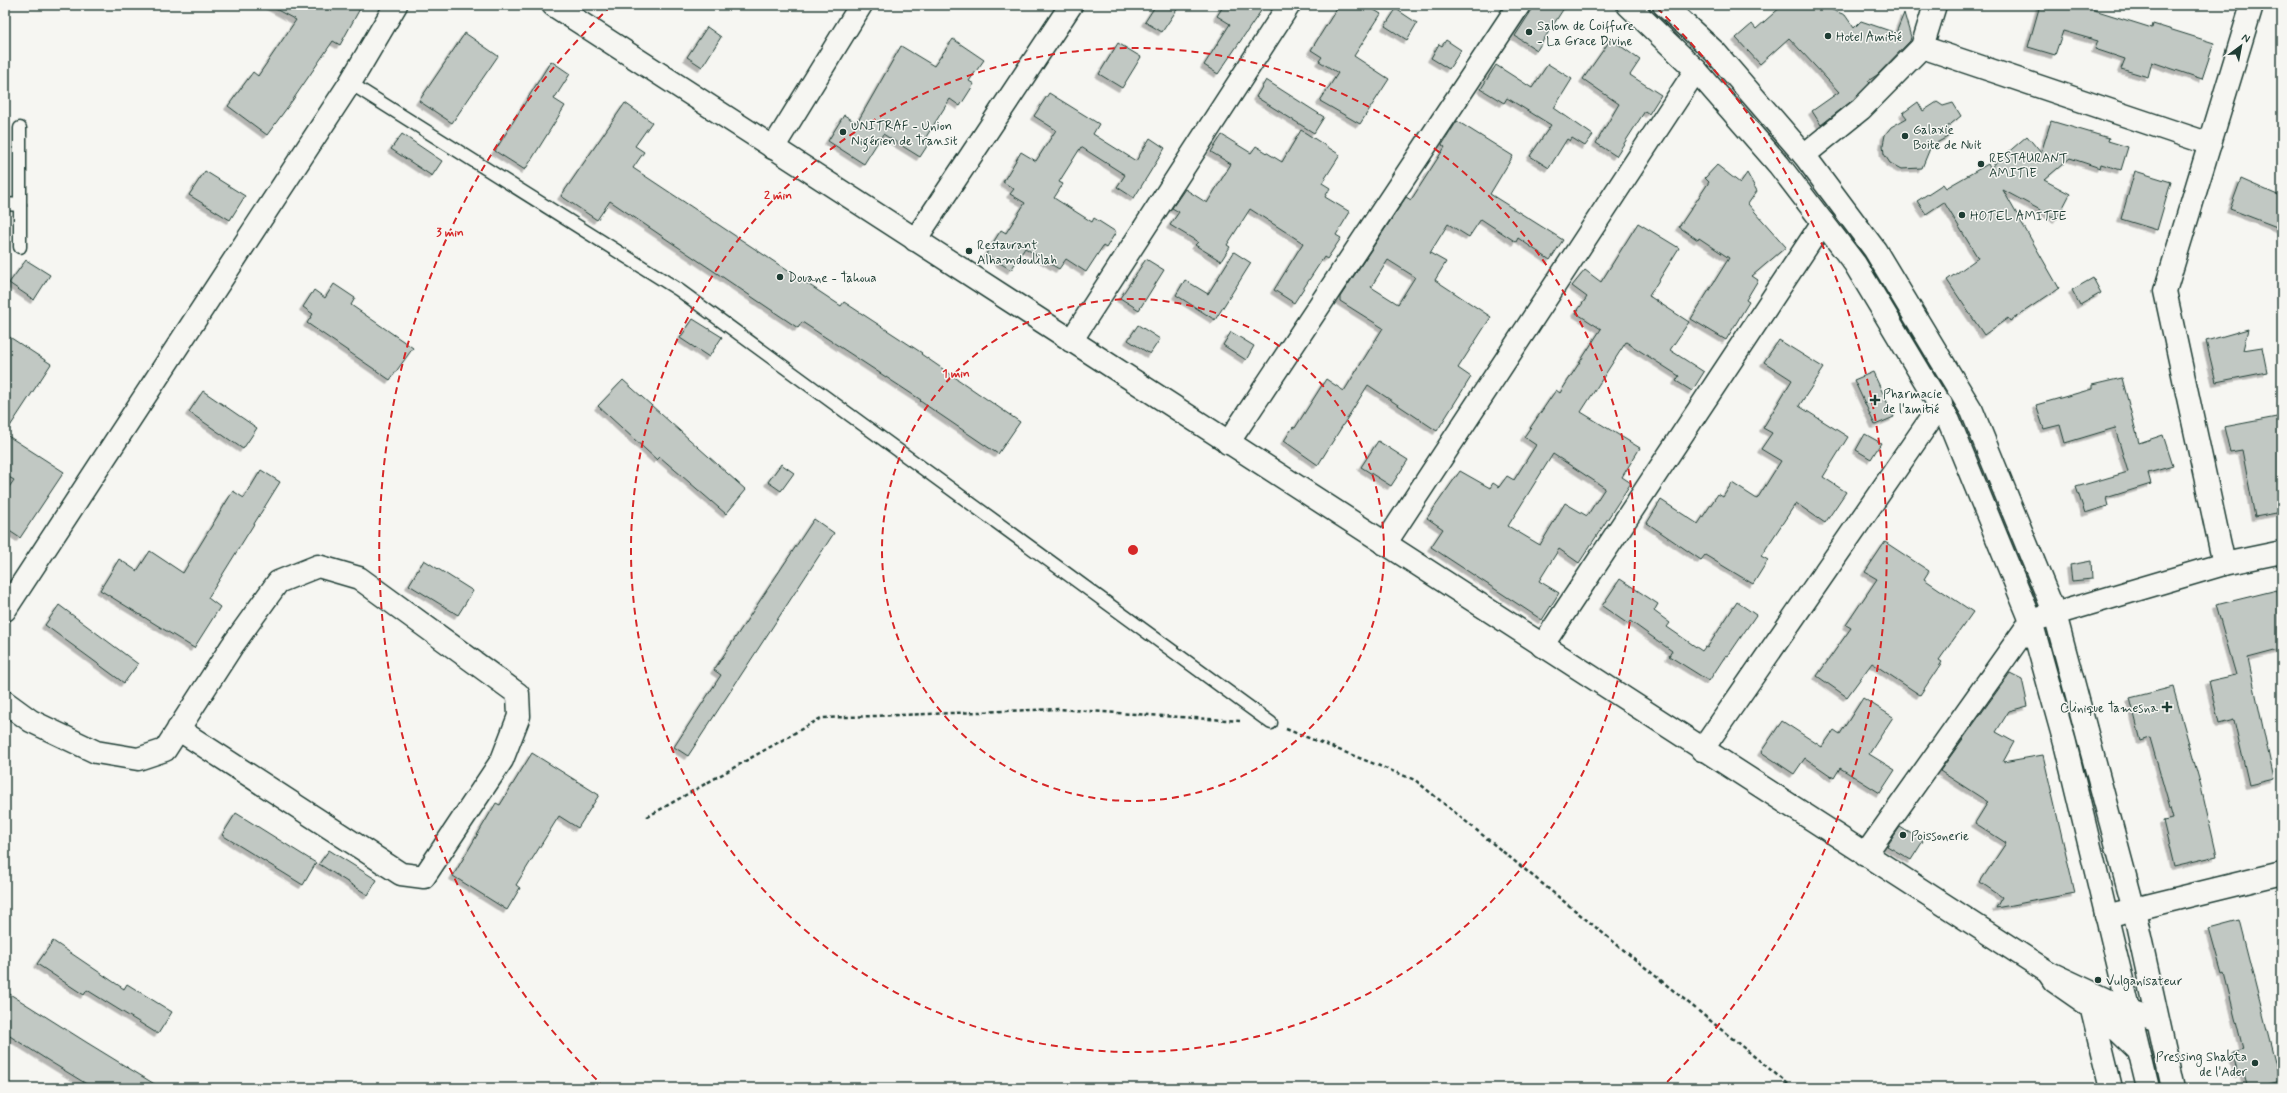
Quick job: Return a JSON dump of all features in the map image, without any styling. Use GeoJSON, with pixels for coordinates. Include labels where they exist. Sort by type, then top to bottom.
{"type":"FeatureCollection","features":[{"type":"Feature","properties":{"kind":"street"},"geometry":{"type":"LineString","coordinates":[[5,610],[350,83],[396,5]]}},
{"type":"Feature","properties":{"kind":"street"},"geometry":{"type":"LineString","coordinates":[[553,5],[1865,856],[2048,972],[2129,1010],[2157,1020]]}},
{"type":"Feature","properties":{"kind":"street"},"geometry":{"type":"LineString","coordinates":[[916,240],[1071,5]]}},
{"type":"Feature","properties":{"kind":"street"},"geometry":{"type":"LineString","coordinates":[[1071,341],[1289,5]]}},
{"type":"Feature","properties":{"kind":"street"},"geometry":{"type":"LineString","coordinates":[[1228,443],[1518,5]]}},
{"type":"Feature","properties":{"kind":"street"},"geometry":{"type":"LineString","coordinates":[[1628,5],[1696,70],[1779,165],[1855,264],[1941,404],[2031,621],[2065,743],[2148,1088]]}},
{"type":"Feature","properties":{"kind":"street"},"geometry":{"type":"LineString","coordinates":[[1664,5],[1715,52],[1804,155],[1875,250],[1962,392],[1972,411],[2055,614],[2134,910],[2173,1088]]}},
{"type":"Feature","properties":{"kind":"street"},"geometry":{"type":"LineString","coordinates":[[1804,155],[1861,109],[1922,47],[1935,5]]}},
{"type":"Feature","properties":{"kind":"street"},"geometry":{"type":"LineString","coordinates":[[2224,564],[2165,290],[2252,5]]}},
{"type":"Feature","properties":{"kind":"street"},"geometry":{"type":"LineString","coordinates":[[773,148],[855,7]]}},
{"type":"Feature","properties":{"kind":"street"},"geometry":{"type":"LineString","coordinates":[[1922,47],[2210,144]]}},
{"type":"Feature","properties":{"kind":"street"},"geometry":{"type":"LineString","coordinates":[[1385,544],[1696,70]]}},
{"type":"Feature","properties":{"kind":"street"},"geometry":{"type":"LineString","coordinates":[[1542,646],[1823,222]]}},
{"type":"Feature","properties":{"kind":"street"},"geometry":{"type":"LineString","coordinates":[[1702,750],[1941,404]]}},
{"type":"Feature","properties":{"kind":"street"},"geometry":{"type":"LineString","coordinates":[[1865,856],[2031,621],[2224,564],[2282,552]]}},
{"type":"Feature","properties":{"kind":"street"},"geometry":{"type":"LineString","coordinates":[[5,702],[31,721],[96,752],[138,759],[165,750],[178,729],[232,646],[278,582],[318,566],[360,578],[518,694],[519,716],[502,760],[424,877],[401,874],[178,729]]}},
{"type":"Feature","properties":{"kind":"street"},"geometry":{"type":"LineString","coordinates":[[2106,916],[2282,873]]}},
{"type":"Feature","properties":{"kind":"street"},"geometry":{"type":"LineString","coordinates":[[2048,972],[2054,981],[2091,1006],[2112,1023],[2138,1050]]}},
{"type":"Feature","properties":{"kind":"street"},"geometry":{"type":"LineString","coordinates":[[2091,1006],[2111,1088]]}},
{"type":"Feature","properties":{"kind":"lane"},"geometry":{"type":"LineString","coordinates":[[350,83],[679,290],[1271,724]]}},
{"type":"Feature","properties":{"kind":"lane"},"geometry":{"type":"LineString","coordinates":[[20,128],[20,247]]}},
{"type":"Feature","properties":{"kind":"lane"},"geometry":{"type":"LineString","coordinates":[[5,204],[20,205]]}},
{"type":"Feature","properties":{"kind":"path"},"geometry":{"type":"LineString","coordinates":[[647,817],[821,718],[1058,709],[1271,724],[1415,780],[1793,1088]]}},
{"type":"Feature","properties":{"kind":"building"},"geometry":{"type":"Polygon","coordinates":[[[268,5],[362,5],[340,45],[333,41],[267,135],[228,106],[253,72],[258,76],[296,20],[268,5]]]}},
{"type":"Feature","properties":{"kind":"building"},"geometry":{"type":"Polygon","coordinates":[[[1156,5],[1180,5],[1162,32],[1145,22],[1156,5]]]}},
{"type":"Feature","properties":{"kind":"building"},"geometry":{"type":"Polygon","coordinates":[[[1224,5],[1265,5],[1218,74],[1204,65],[1230,24],[1217,16],[1224,5]]]}},
{"type":"Feature","properties":{"kind":"building"},"geometry":{"type":"Polygon","coordinates":[[[1339,5],[1366,5],[1381,14],[1354,56],[1389,79],[1360,124],[1320,101],[1338,73],[1319,61],[1322,57],[1311,50],[1339,5]]]}},
{"type":"Feature","properties":{"kind":"building"},"geometry":{"type":"Polygon","coordinates":[[[1535,5],[1566,5],[1537,50],[1515,36],[1535,5]]]}},
{"type":"Feature","properties":{"kind":"building"},"geometry":{"type":"Polygon","coordinates":[[[1783,5],[1820,5],[1845,15],[1854,28],[1861,21],[1896,33],[1904,13],[1911,37],[1910,41],[1877,75],[1868,81],[1870,83],[1853,100],[1821,125],[1812,111],[1839,92],[1789,38],[1760,64],[1736,38],[1752,24],[1756,29],[1783,5]]]}},
{"type":"Feature","properties":{"kind":"building"},"geometry":{"type":"Polygon","coordinates":[[[2040,5],[2089,5],[2088,8],[2152,28],[2153,24],[2214,43],[2202,79],[2152,62],[2148,77],[2121,69],[2125,59],[2095,49],[2098,41],[2063,31],[2055,55],[2028,47],[2040,5]]]}},
{"type":"Feature","properties":{"kind":"building"},"geometry":{"type":"Polygon","coordinates":[[[1396,9],[1417,23],[1407,40],[1385,26],[1396,9]]]}},
{"type":"Feature","properties":{"kind":"building"},"geometry":{"type":"Polygon","coordinates":[[[707,27],[721,37],[702,67],[687,57],[707,27]]]}},
{"type":"Feature","properties":{"kind":"building"},"geometry":{"type":"Polygon","coordinates":[[[465,33],[498,56],[452,123],[419,101],[465,33]]]}},
{"type":"Feature","properties":{"kind":"building"},"geometry":{"type":"Polygon","coordinates":[[[953,39],[984,60],[969,81],[974,84],[960,106],[950,99],[926,137],[931,140],[920,157],[883,134],[864,164],[828,141],[844,115],[857,123],[901,46],[934,66],[953,39]]]}},
{"type":"Feature","properties":{"kind":"building"},"geometry":{"type":"Polygon","coordinates":[[[1611,39],[1640,60],[1630,75],[1661,95],[1649,114],[1645,111],[1616,156],[1596,143],[1619,104],[1583,79],[1611,39]]]}},
{"type":"Feature","properties":{"kind":"building"},"geometry":{"type":"Polygon","coordinates":[[[1446,40],[1461,50],[1449,69],[1431,58],[1439,44],[1442,46],[1446,40]]]}},
{"type":"Feature","properties":{"kind":"building"},"geometry":{"type":"Polygon","coordinates":[[[1118,43],[1141,57],[1122,88],[1099,74],[1118,43]]]}},
{"type":"Feature","properties":{"kind":"building"},"geometry":{"type":"Polygon","coordinates":[[[551,61],[570,74],[554,99],[565,106],[525,170],[495,151],[551,61]]]}},
{"type":"Feature","properties":{"kind":"building"},"geometry":{"type":"Polygon","coordinates":[[[1548,64],[1572,79],[1554,108],[1593,135],[1585,146],[1572,138],[1570,141],[1567,139],[1549,168],[1530,156],[1551,125],[1507,98],[1504,103],[1481,89],[1496,65],[1532,88],[1548,64]]]}},
{"type":"Feature","properties":{"kind":"building"},"geometry":{"type":"Polygon","coordinates":[[[1266,80],[1324,117],[1314,133],[1256,97],[1266,80]]]}},
{"type":"Feature","properties":{"kind":"building"},"geometry":{"type":"Polygon","coordinates":[[[1049,93],[1099,124],[1093,134],[1136,161],[1150,138],[1165,148],[1134,198],[1117,187],[1125,175],[1081,147],[1059,182],[1063,184],[1054,198],[1092,222],[1094,218],[1116,232],[1106,248],[1103,246],[1086,272],[1066,259],[1059,269],[1025,248],[1011,270],[986,254],[1001,230],[1006,233],[1025,203],[1010,194],[1014,189],[1003,182],[1021,152],[1036,161],[1056,130],[1034,116],[1049,93]]]}},
{"type":"Feature","properties":{"kind":"building"},"geometry":{"type":"Polygon","coordinates":[[[1918,102],[1923,111],[1937,102],[1943,106],[1953,103],[1961,116],[1947,127],[1951,135],[1931,146],[1922,168],[1901,169],[1890,163],[1884,154],[1883,145],[1885,135],[1891,127],[1907,118],[1903,113],[1918,102]]]}},
{"type":"Feature","properties":{"kind":"building"},"geometry":{"type":"Polygon","coordinates":[[[625,103],[652,122],[635,146],[644,152],[633,168],[841,306],[844,302],[922,353],[921,354],[1020,422],[998,454],[920,401],[921,400],[802,322],[798,328],[610,201],[597,220],[561,196],[625,103]]]}},
{"type":"Feature","properties":{"kind":"building"},"geometry":{"type":"Polygon","coordinates":[[[1457,121],[1513,156],[1490,194],[1563,240],[1550,260],[1518,238],[1516,242],[1481,219],[1469,237],[1448,224],[1430,253],[1446,262],[1435,280],[1491,317],[1458,368],[1471,377],[1437,431],[1368,385],[1318,465],[1284,441],[1293,427],[1295,428],[1326,379],[1344,391],[1383,328],[1340,301],[1340,297],[1406,197],[1411,200],[1445,147],[1442,145],[1457,121]],[[1388,260],[1371,287],[1398,304],[1415,277],[1388,260]]]}},
{"type":"Feature","properties":{"kind":"building"},"geometry":{"type":"Polygon","coordinates":[[[2051,121],[2109,138],[2108,141],[2128,147],[2121,170],[2101,164],[2100,168],[2070,158],[2044,180],[2070,194],[2057,219],[2003,190],[2059,288],[2010,321],[2008,318],[1984,335],[1947,280],[1978,258],[1944,202],[1926,214],[1917,201],[1943,184],[1946,188],[1988,164],[1990,168],[2027,136],[2041,153],[2051,121]]]}},
{"type":"Feature","properties":{"kind":"building"},"geometry":{"type":"Polygon","coordinates":[[[1301,130],[1340,155],[1322,183],[1330,188],[1325,197],[1350,212],[1336,235],[1341,238],[1327,259],[1324,257],[1294,303],[1274,290],[1303,243],[1250,209],[1227,245],[1230,247],[1221,261],[1195,245],[1198,242],[1170,225],[1179,212],[1172,208],[1185,189],[1207,203],[1231,164],[1211,152],[1222,135],[1251,153],[1256,146],[1282,162],[1301,130]]]}},
{"type":"Feature","properties":{"kind":"building"},"geometry":{"type":"Polygon","coordinates":[[[402,134],[442,161],[432,176],[391,149],[402,134]]]}},
{"type":"Feature","properties":{"kind":"building"},"geometry":{"type":"Polygon","coordinates":[[[1717,165],[1740,183],[1747,173],[1757,191],[1748,204],[1786,247],[1752,276],[1758,280],[1746,300],[1749,302],[1726,340],[1691,319],[1729,258],[1679,227],[1709,182],[1705,178],[1717,165]]]}},
{"type":"Feature","properties":{"kind":"building"},"geometry":{"type":"Polygon","coordinates":[[[205,171],[245,196],[230,220],[189,195],[205,171]]]}},
{"type":"Feature","properties":{"kind":"building"},"geometry":{"type":"Polygon","coordinates":[[[2135,171],[2171,182],[2157,230],[2121,219],[2135,171]]]}},
{"type":"Feature","properties":{"kind":"building"},"geometry":{"type":"Polygon","coordinates":[[[2241,179],[2282,197],[2282,229],[2230,209],[2241,179]]]}},
{"type":"Feature","properties":{"kind":"building"},"geometry":{"type":"Polygon","coordinates":[[[1638,223],[1679,248],[1649,296],[1689,322],[1670,350],[1704,372],[1692,391],[1676,381],[1679,376],[1626,342],[1581,412],[1640,448],[1622,477],[1631,483],[1579,563],[1559,549],[1539,581],[1559,593],[1542,620],[1431,547],[1443,529],[1427,518],[1460,471],[1490,488],[1493,483],[1499,487],[1507,476],[1514,480],[1536,445],[1524,437],[1556,390],[1560,393],[1601,329],[1576,313],[1587,297],[1572,286],[1585,270],[1601,282],[1638,223]],[[1553,454],[1508,526],[1540,545],[1565,503],[1587,516],[1605,488],[1553,454]]]}},
{"type":"Feature","properties":{"kind":"building"},"geometry":{"type":"Polygon","coordinates":[[[1234,252],[1251,263],[1215,320],[1176,295],[1185,280],[1208,294],[1234,252]]]}},
{"type":"Feature","properties":{"kind":"building"},"geometry":{"type":"Polygon","coordinates":[[[1146,259],[1164,270],[1139,310],[1120,298],[1146,259]]]}},
{"type":"Feature","properties":{"kind":"building"},"geometry":{"type":"Polygon","coordinates":[[[26,260],[50,275],[34,300],[9,283],[26,260]]]}},
{"type":"Feature","properties":{"kind":"building"},"geometry":{"type":"Polygon","coordinates":[[[2093,278],[2101,293],[2080,305],[2072,290],[2093,278]]]}},
{"type":"Feature","properties":{"kind":"building"},"geometry":{"type":"Polygon","coordinates":[[[334,284],[355,298],[351,305],[413,348],[390,380],[307,323],[313,314],[303,307],[314,290],[325,298],[334,284]]]}},
{"type":"Feature","properties":{"kind":"building"},"geometry":{"type":"Polygon","coordinates":[[[693,319],[722,337],[709,357],[680,338],[693,319]]]}},
{"type":"Feature","properties":{"kind":"building"},"geometry":{"type":"Polygon","coordinates":[[[1138,325],[1160,339],[1150,354],[1128,340],[1138,325]]]}},
{"type":"Feature","properties":{"kind":"building"},"geometry":{"type":"Polygon","coordinates":[[[2248,329],[2243,350],[2262,347],[2267,372],[2216,382],[2206,341],[2248,329]]]}},
{"type":"Feature","properties":{"kind":"building"},"geometry":{"type":"Polygon","coordinates":[[[1231,332],[1254,346],[1246,360],[1223,345],[1231,332]]]}},
{"type":"Feature","properties":{"kind":"building"},"geometry":{"type":"Polygon","coordinates":[[[5,334],[51,364],[5,434],[5,334]]]}},
{"type":"Feature","properties":{"kind":"building"},"geometry":{"type":"Polygon","coordinates":[[[1779,340],[1824,368],[1799,406],[1848,437],[1823,477],[1846,492],[1825,523],[1796,503],[1761,556],[1768,560],[1753,584],[1705,555],[1701,560],[1647,523],[1661,500],[1698,524],[1718,494],[1723,497],[1732,483],[1757,499],[1781,461],[1761,449],[1772,433],[1763,428],[1792,380],[1764,362],[1779,340]]]}},
{"type":"Feature","properties":{"kind":"building"},"geometry":{"type":"Polygon","coordinates":[[[1873,372],[1894,417],[1875,425],[1854,380],[1873,372]]]}},
{"type":"Feature","properties":{"kind":"building"},"geometry":{"type":"Polygon","coordinates":[[[2122,378],[2139,443],[2163,435],[2173,466],[2148,473],[2151,484],[2106,498],[2108,506],[2085,513],[2076,487],[2128,472],[2115,428],[2065,443],[2060,425],[2044,429],[2036,405],[2092,389],[2092,385],[2122,378]]]}},
{"type":"Feature","properties":{"kind":"building"},"geometry":{"type":"Polygon","coordinates":[[[623,380],[746,490],[726,514],[660,457],[657,460],[598,406],[623,380]]]}},
{"type":"Feature","properties":{"kind":"building"},"geometry":{"type":"Polygon","coordinates":[[[203,391],[257,428],[243,449],[189,412],[203,391]]]}},
{"type":"Feature","properties":{"kind":"building"},"geometry":{"type":"Polygon","coordinates":[[[2282,416],[2282,512],[2255,517],[2242,450],[2230,452],[2224,427],[2282,416]]]}},
{"type":"Feature","properties":{"kind":"building"},"geometry":{"type":"Polygon","coordinates":[[[5,434],[64,472],[20,538],[5,528],[5,493],[14,480],[5,475],[5,434]]]}},
{"type":"Feature","properties":{"kind":"building"},"geometry":{"type":"Polygon","coordinates":[[[1865,434],[1881,443],[1871,459],[1856,450],[1865,434]]]}},
{"type":"Feature","properties":{"kind":"building"},"geometry":{"type":"Polygon","coordinates":[[[1378,441],[1408,460],[1391,486],[1361,467],[1378,441]]]}},
{"type":"Feature","properties":{"kind":"building"},"geometry":{"type":"Polygon","coordinates":[[[781,464],[794,473],[781,491],[768,482],[781,464]]]}},
{"type":"Feature","properties":{"kind":"building"},"geometry":{"type":"Polygon","coordinates":[[[261,470],[280,482],[208,598],[220,607],[194,648],[100,590],[119,559],[137,571],[150,551],[183,573],[233,491],[244,498],[261,470]]]}},
{"type":"Feature","properties":{"kind":"building"},"geometry":{"type":"Polygon","coordinates":[[[814,519],[834,533],[688,756],[674,747],[721,675],[714,670],[814,519]]]}},
{"type":"Feature","properties":{"kind":"building"},"geometry":{"type":"Polygon","coordinates":[[[1885,542],[1929,571],[1924,579],[1973,612],[1939,660],[1942,662],[1920,695],[1872,663],[1847,697],[1817,676],[1851,628],[1846,625],[1877,579],[1865,572],[1885,542]]]}},
{"type":"Feature","properties":{"kind":"building"},"geometry":{"type":"Polygon","coordinates":[[[424,560],[473,591],[458,615],[409,585],[424,560]]]}},
{"type":"Feature","properties":{"kind":"building"},"geometry":{"type":"Polygon","coordinates":[[[2091,561],[2092,579],[2072,581],[2070,565],[2091,561]]]}},
{"type":"Feature","properties":{"kind":"building"},"geometry":{"type":"Polygon","coordinates":[[[1620,579],[1658,604],[1654,611],[1670,623],[1667,627],[1702,651],[1705,647],[1707,648],[1737,602],[1756,615],[1728,656],[1726,655],[1709,681],[1669,656],[1672,651],[1630,621],[1628,624],[1602,606],[1620,579]]]}},
{"type":"Feature","properties":{"kind":"building"},"geometry":{"type":"Polygon","coordinates":[[[2277,590],[2282,612],[2282,649],[2248,658],[2274,779],[2249,785],[2234,720],[2219,724],[2209,681],[2236,675],[2216,605],[2277,590]]]}},
{"type":"Feature","properties":{"kind":"building"},"geometry":{"type":"Polygon","coordinates":[[[59,605],[138,664],[124,683],[45,625],[59,605]]]}},
{"type":"Feature","properties":{"kind":"building"},"geometry":{"type":"Polygon","coordinates":[[[2010,673],[2022,679],[2028,706],[2009,711],[1996,732],[2014,742],[2003,762],[2043,755],[2075,893],[1996,908],[2002,897],[1980,882],[2006,843],[1975,823],[1988,802],[1940,771],[2010,673]]]}},
{"type":"Feature","properties":{"kind":"building"},"geometry":{"type":"Polygon","coordinates":[[[2173,687],[2201,786],[2217,856],[2174,866],[2163,821],[2173,819],[2150,738],[2141,741],[2130,698],[2173,687]]]}},
{"type":"Feature","properties":{"kind":"building"},"geometry":{"type":"Polygon","coordinates":[[[1863,698],[1893,717],[1869,754],[1895,770],[1880,793],[1840,768],[1834,778],[1805,758],[1794,774],[1761,752],[1782,721],[1822,747],[1834,730],[1840,734],[1863,698]]]}},
{"type":"Feature","properties":{"kind":"building"},"geometry":{"type":"Polygon","coordinates":[[[532,753],[599,795],[578,828],[559,816],[516,885],[520,888],[507,910],[453,876],[496,803],[500,805],[532,753]]]}},
{"type":"Feature","properties":{"kind":"building"},"geometry":{"type":"Polygon","coordinates":[[[236,813],[316,863],[303,885],[222,835],[236,813]]]}},
{"type":"Feature","properties":{"kind":"building"},"geometry":{"type":"Polygon","coordinates":[[[1900,827],[1923,841],[1911,860],[1887,846],[1900,827]]]}},
{"type":"Feature","properties":{"kind":"building"},"geometry":{"type":"Polygon","coordinates":[[[329,850],[377,880],[368,895],[319,864],[329,850]]]}},
{"type":"Feature","properties":{"kind":"building"},"geometry":{"type":"Polygon","coordinates":[[[2239,920],[2280,1081],[2255,1088],[2248,1088],[2243,1072],[2238,1073],[2232,1052],[2243,1049],[2224,973],[2222,974],[2209,928],[2239,920]]]}},
{"type":"Feature","properties":{"kind":"building"},"geometry":{"type":"Polygon","coordinates":[[[53,941],[124,989],[127,984],[172,1012],[158,1034],[87,990],[84,995],[37,964],[53,941]]]}},
{"type":"Feature","properties":{"kind":"building"},"geometry":{"type":"Polygon","coordinates":[[[5,991],[161,1088],[93,1088],[49,1061],[5,1033],[5,991]]]}},
{"type":"Feature","properties":{"kind":"place","name":"Salon de Coiffure - La Grace Divine"},"geometry":{"type":"Point","coordinates":[1529,32]}},
{"type":"Feature","properties":{"kind":"place","name":"Hotel Amitié"},"geometry":{"type":"Point","coordinates":[1828,36]}},
{"type":"Feature","properties":{"kind":"place","name":"UNITRAF - Union Nigérien de Transit"},"geometry":{"type":"Point","coordinates":[843,132]}},
{"type":"Feature","properties":{"kind":"place","name":"Galaxie Boite de Nuit"},"geometry":{"type":"Point","coordinates":[1905,136]}},
{"type":"Feature","properties":{"kind":"place","name":"RESTAURANT AMITIE"},"geometry":{"type":"Point","coordinates":[1981,164]}},
{"type":"Feature","properties":{"kind":"place","name":"HOTEL AMITIE"},"geometry":{"type":"Point","coordinates":[1962,215]}},
{"type":"Feature","properties":{"kind":"place","name":"Restaurant Alhamdoulilah"},"geometry":{"type":"Point","coordinates":[969,251]}},
{"type":"Feature","properties":{"kind":"place","name":"Douane - Tahoua"},"geometry":{"type":"Point","coordinates":[780,277]}},
{"type":"Feature","properties":{"kind":"place","name":"Pharmacie de l'amitié"},"geometry":{"type":"Point","coordinates":[1875,400]}},
{"type":"Feature","properties":{"kind":"place","name":"Clinique Tamesna"},"geometry":{"type":"Point","coordinates":[2167,707]}},
{"type":"Feature","properties":{"kind":"place","name":"Poissonerie"},"geometry":{"type":"Point","coordinates":[1903,835]}},
{"type":"Feature","properties":{"kind":"place","name":"Vulganisateur"},"geometry":{"type":"Point","coordinates":[2098,980]}},
{"type":"Feature","properties":{"kind":"place","name":"Pressing Shabta de l'Ader"},"geometry":{"type":"Point","coordinates":[2255,1063]}}]}
